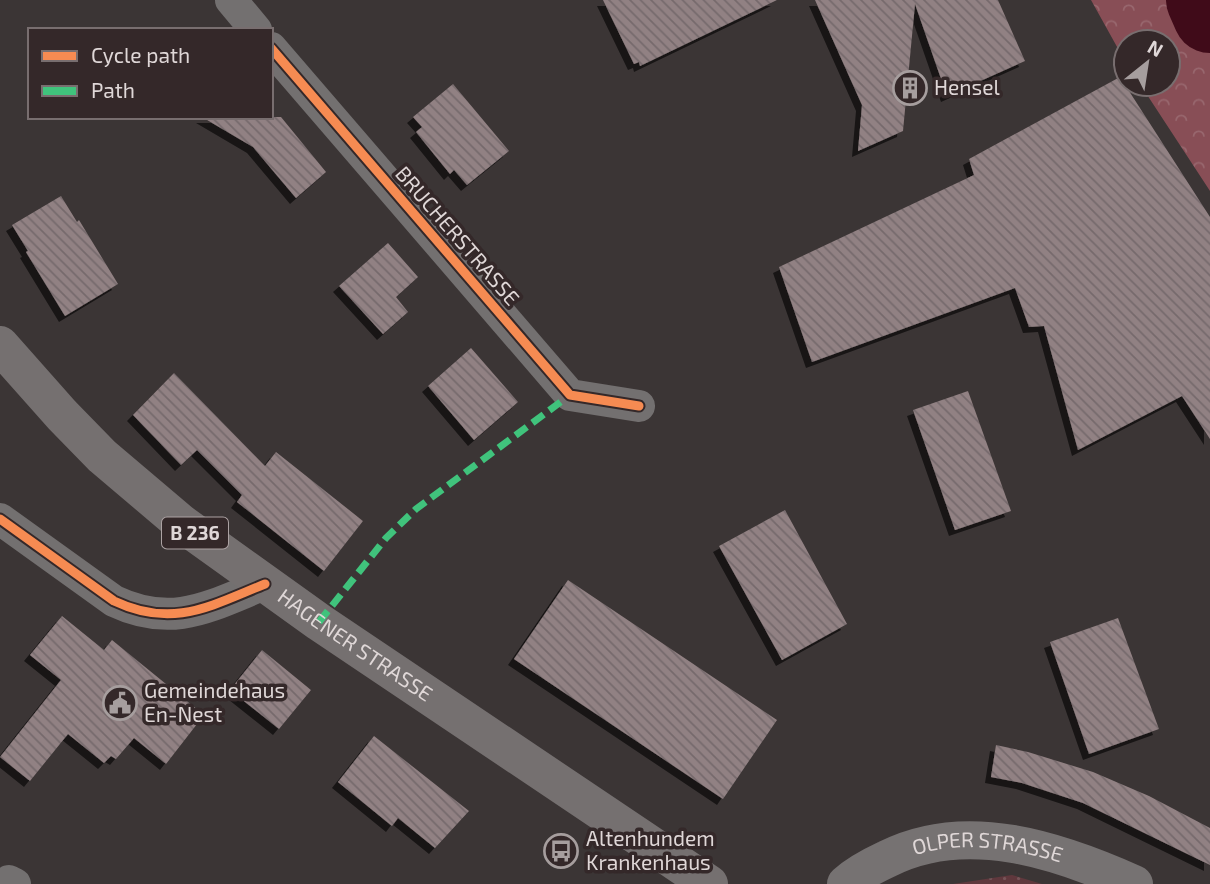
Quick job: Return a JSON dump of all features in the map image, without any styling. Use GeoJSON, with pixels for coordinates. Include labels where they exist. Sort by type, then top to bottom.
{"type":"FeatureCollection","features":[{"type":"Feature","properties":{"kind":"main road","name":"HAGENER STRASSE"},"geometry":{"type":"LineString","coordinates":[[0,345],[102,456],[181,523],[265,584],[709,884]]}},
{"type":"Feature","properties":{"kind":"main road","name":"OLPER STRASSE"},"geometry":{"type":"LineString","coordinates":[[846,884],[863,871],[904,850],[932,842],[968,839],[1023,845],[1087,863],[1134,884]]}},
{"type":"Feature","properties":{"kind":"street"},"geometry":{"type":"LineString","coordinates":[[230,0],[254,28]]}},
{"type":"Feature","properties":{"kind":"street","name":"BRUCHERSTRASSE"},"geometry":{"type":"LineString","coordinates":[[273,50],[570,395],[639,406]]}},
{"type":"Feature","properties":{"kind":"street"},"geometry":{"type":"LineString","coordinates":[[0,519],[114,601],[131,609],[152,614],[181,615],[265,584]]}},
{"type":"Feature","properties":{"kind":"shaded area"},"geometry":{"type":"Polygon","coordinates":[[[1012,875],[1042,884],[953,884],[1012,875]]]}},
{"type":"Feature","properties":{"kind":"green space"},"geometry":{"type":"Polygon","coordinates":[[[1091,0],[1210,0],[1210,191],[1149,98],[1182,98],[1182,28],[1112,28],[1112,38],[1091,0]]]}},
{"type":"Feature","properties":{"kind":"building"},"geometry":{"type":"Polygon","coordinates":[[[603,0],[777,0],[640,66],[639,62],[634,64],[603,0]]]}},
{"type":"Feature","properties":{"kind":"building","name":"Hensel"},"geometry":{"type":"Polygon","coordinates":[[[815,0],[998,0],[1025,61],[947,96],[915,4],[903,131],[858,151],[862,105],[815,0]]]}},
{"type":"Feature","properties":{"kind":"building"},"geometry":{"type":"Polygon","coordinates":[[[1112,81],[1112,98],[1134,98],[1210,217],[1210,439],[1182,396],[1078,450],[1044,326],[1029,327],[1015,288],[812,362],[779,267],[974,175],[969,159],[1112,81]]]}},
{"type":"Feature","properties":{"kind":"building"},"geometry":{"type":"Polygon","coordinates":[[[453,84],[509,151],[467,185],[454,170],[450,174],[416,132],[422,127],[413,117],[453,84]]]}},
{"type":"Feature","properties":{"kind":"building"},"geometry":{"type":"Polygon","coordinates":[[[281,117],[326,172],[296,198],[253,147],[205,119],[281,117]]]}},
{"type":"Feature","properties":{"kind":"building"},"geometry":{"type":"Polygon","coordinates":[[[61,196],[118,284],[65,316],[12,225],[61,196]]]}},
{"type":"Feature","properties":{"kind":"building"},"geometry":{"type":"Polygon","coordinates":[[[388,243],[418,277],[396,297],[408,312],[383,334],[339,286],[388,243]]]}},
{"type":"Feature","properties":{"kind":"building"},"geometry":{"type":"Polygon","coordinates":[[[471,348],[518,402],[474,440],[428,386],[471,348]]]}},
{"type":"Feature","properties":{"kind":"building"},"geometry":{"type":"Polygon","coordinates":[[[174,373],[265,466],[276,452],[363,521],[324,571],[237,502],[242,495],[197,450],[181,465],[133,415],[174,373]]]}},
{"type":"Feature","properties":{"kind":"building"},"geometry":{"type":"Polygon","coordinates":[[[968,391],[1011,511],[955,530],[913,410],[968,391]]]}},
{"type":"Feature","properties":{"kind":"building"},"geometry":{"type":"Polygon","coordinates":[[[785,510],[847,624],[782,660],[719,546],[785,510]]]}},
{"type":"Feature","properties":{"kind":"building"},"geometry":{"type":"Polygon","coordinates":[[[568,580],[777,720],[723,799],[514,659],[568,580]]]}},
{"type":"Feature","properties":{"kind":"building","name":"Gemeindehaus En-Nest"},"geometry":{"type":"Polygon","coordinates":[[[62,616],[104,650],[112,640],[204,715],[166,764],[134,738],[116,759],[111,756],[104,763],[68,734],[30,781],[0,757],[61,680],[30,655],[62,616]]]}},
{"type":"Feature","properties":{"kind":"building"},"geometry":{"type":"Polygon","coordinates":[[[1118,618],[1159,729],[1089,754],[1050,642],[1118,618]]]}},
{"type":"Feature","properties":{"kind":"building"},"geometry":{"type":"Polygon","coordinates":[[[262,650],[311,690],[279,729],[230,690],[262,650]]]}},
{"type":"Feature","properties":{"kind":"building"},"geometry":{"type":"Polygon","coordinates":[[[374,736],[469,811],[435,848],[398,818],[392,826],[338,782],[374,736]]]}},
{"type":"Feature","properties":{"kind":"building"},"geometry":{"type":"Polygon","coordinates":[[[996,745],[1093,772],[1149,796],[1210,828],[1210,865],[1083,803],[1022,783],[991,777],[996,745]]]}},
{"type":"Feature","properties":{"kind":"waterway"},"geometry":{"type":"LineString","coordinates":[[1203,0],[1210,16]]}},
{"type":"Feature","properties":{"kind":"marked path"},"geometry":{"type":"LineString","coordinates":[[319,622],[386,538],[416,509],[570,395]]}},
{"type":"Feature","properties":{"kind":"cycle path"},"geometry":{"type":"LineString","coordinates":[[273,50],[570,395],[639,406]]}},
{"type":"Feature","properties":{"kind":"cycle path"},"geometry":{"type":"LineString","coordinates":[[0,519],[114,601],[135,609],[173,614],[191,611],[265,584]]}},
{"type":"Feature","properties":{"kind":"place","name":"Hensel"},"geometry":{"type":"Point","coordinates":[910,88]}},
{"type":"Feature","properties":{"kind":"place","name":"Gemeindehaus En-Nest"},"geometry":{"type":"Point","coordinates":[120,703]}},
{"type":"Feature","properties":{"kind":"place","name":"Altenhundem Krankenhaus"},"geometry":{"type":"Point","coordinates":[561,851]}}]}
